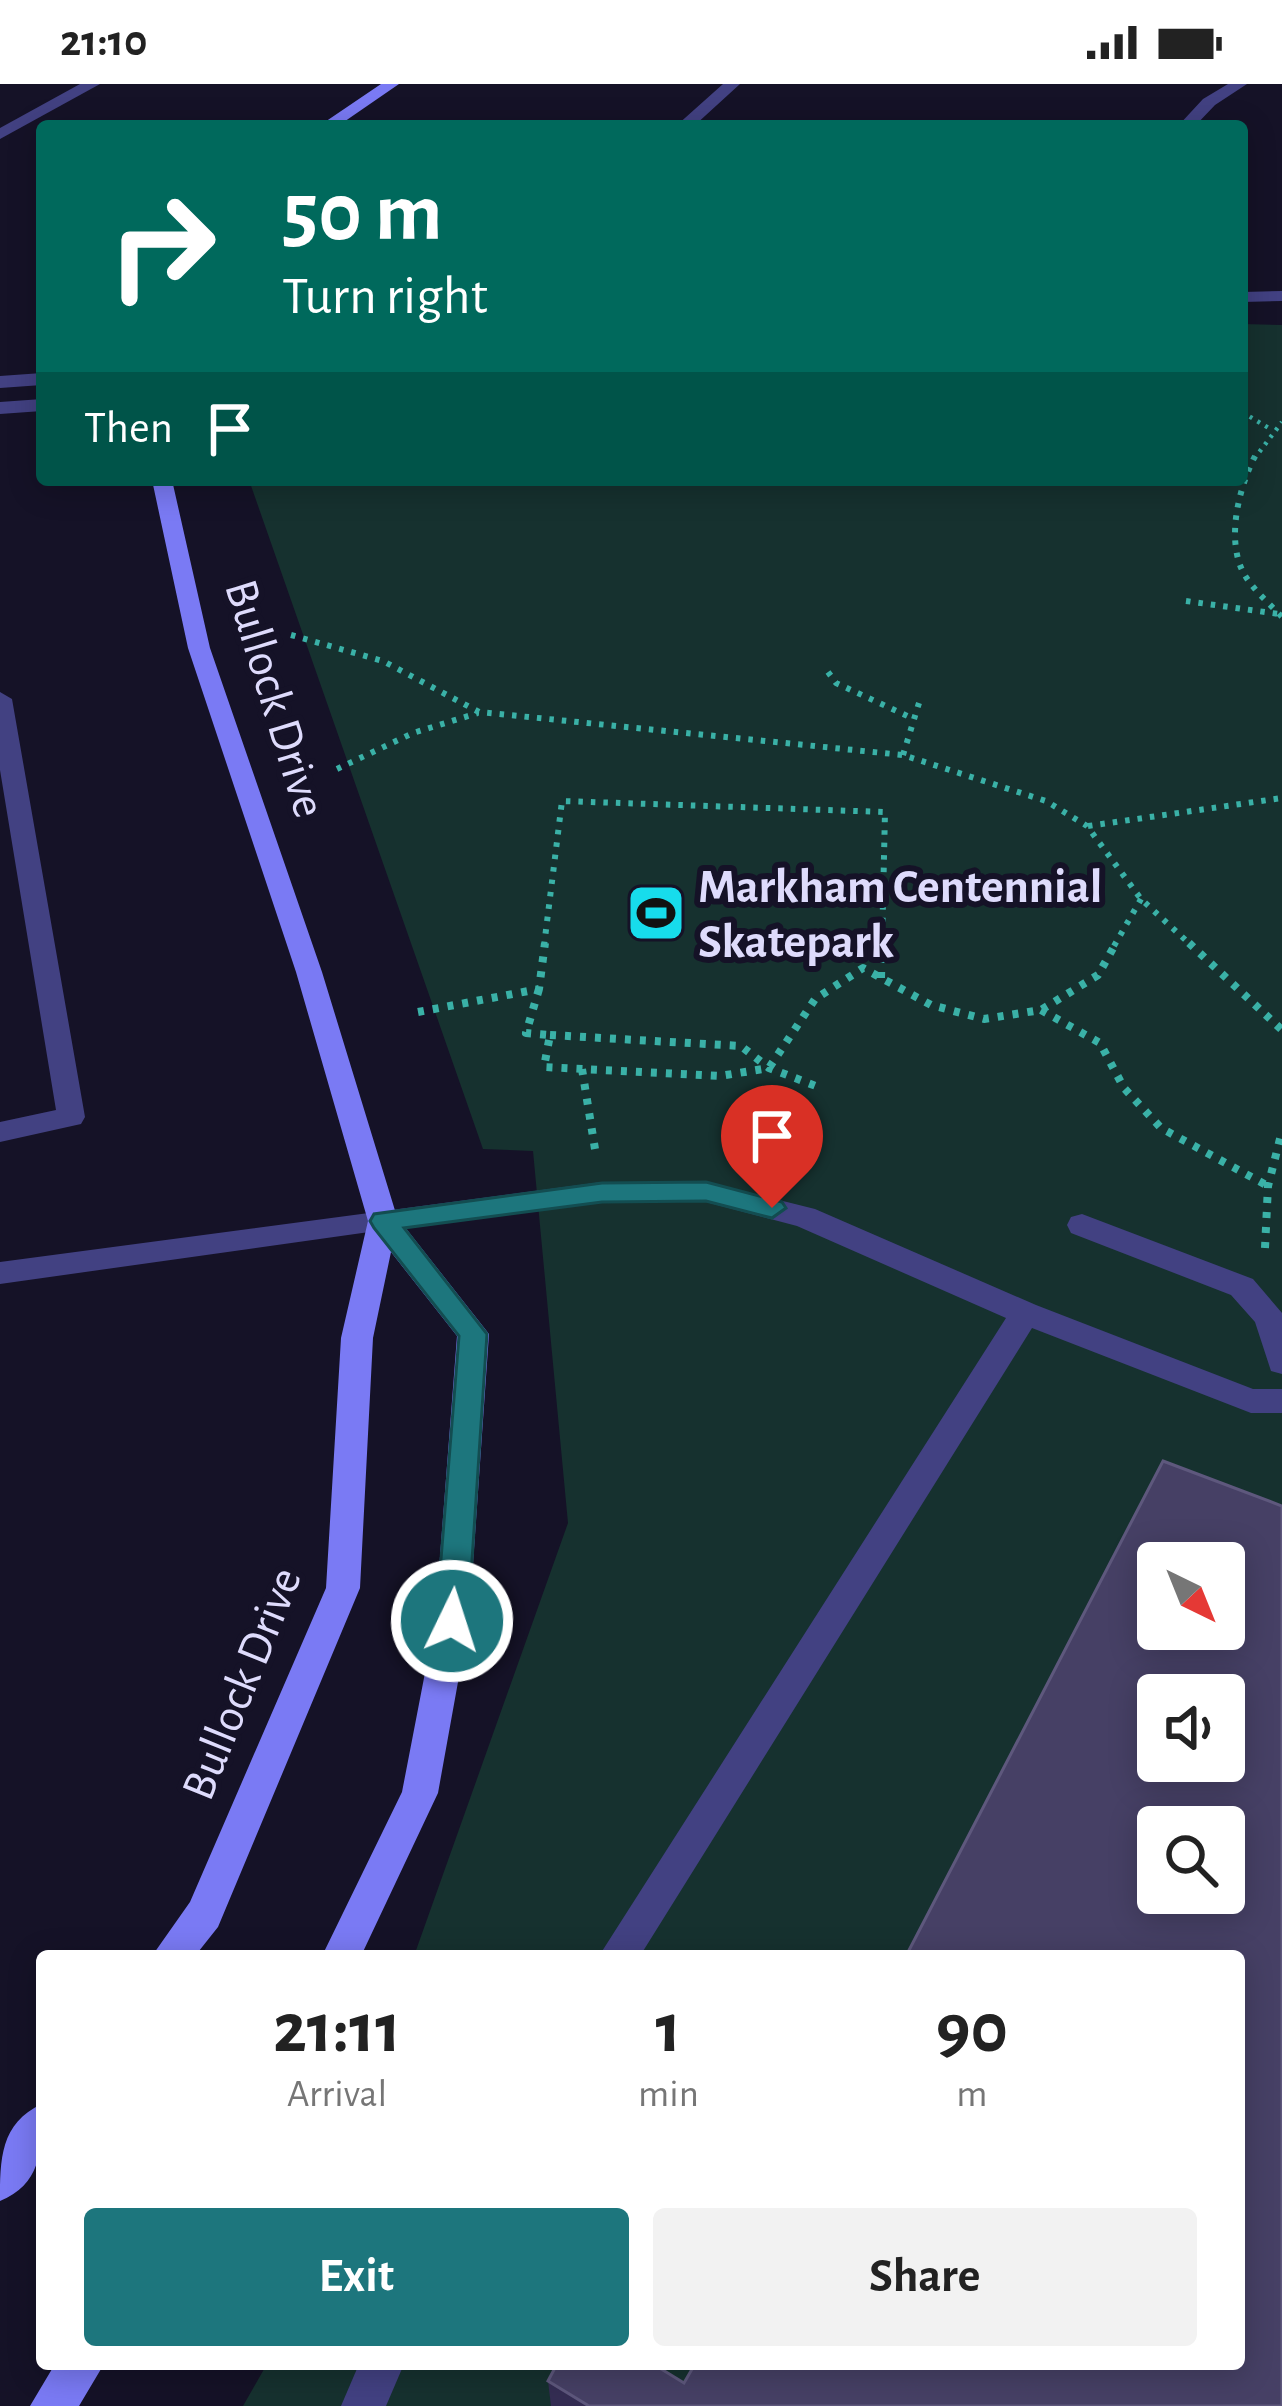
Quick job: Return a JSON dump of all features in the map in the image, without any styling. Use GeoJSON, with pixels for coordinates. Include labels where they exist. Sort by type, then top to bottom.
{"type":"FeatureCollection","features":[{"type":"Feature","properties":{"kind":"street"},"geometry":{"type":"LineString","coordinates":[[0,134],[92,84]]}},
{"type":"Feature","properties":{"kind":"street"},"geometry":{"type":"LineString","coordinates":[[336,120],[391,84]]}},
{"type":"Feature","properties":{"kind":"street"},"geometry":{"type":"LineString","coordinates":[[691,120],[731,84]]}},
{"type":"Feature","properties":{"kind":"street"},"geometry":{"type":"LineString","coordinates":[[1192,120],[1209,102],[1239,84]]}},
{"type":"Feature","properties":{"kind":"street"},"geometry":{"type":"LineString","coordinates":[[1248,297],[1282,296]]}},
{"type":"Feature","properties":{"kind":"street"},"geometry":{"type":"LineString","coordinates":[[0,382],[36,379]]}},
{"type":"Feature","properties":{"kind":"street"},"geometry":{"type":"LineString","coordinates":[[0,408],[36,405]]}},
{"type":"Feature","properties":{"kind":"street","name":"Bullock Drive"},"geometry":{"type":"LineString","coordinates":[[163,486],[199,648],[309,972],[383,1221],[473,1334],[452,1621],[420,1793],[344,1950]]}},
{"type":"Feature","properties":{"kind":"street"},"geometry":{"type":"LineString","coordinates":[[0,699],[71,1117],[0,1132]]}},
{"type":"Feature","properties":{"kind":"street"},"geometry":{"type":"LineString","coordinates":[[0,1273],[602,1192],[706,1192],[805,1217],[1025,1313],[1251,1401],[1282,1401]]}},
{"type":"Feature","properties":{"kind":"street","name":"Bullock Drive"},"geometry":{"type":"LineString","coordinates":[[176,1950],[204,1913],[343,1588],[357,1338],[383,1221]]}},
{"type":"Feature","properties":{"kind":"street"},"geometry":{"type":"LineString","coordinates":[[1082,1225],[1242,1287],[1269,1317],[1282,1362]]}},
{"type":"Feature","properties":{"kind":"street"},"geometry":{"type":"LineString","coordinates":[[622,1950],[1025,1313]]}},
{"type":"Feature","properties":{"kind":"street"},"geometry":{"type":"LineString","coordinates":[[0,2180],[36,2133]]}},
{"type":"Feature","properties":{"kind":"street"},"geometry":{"type":"LineString","coordinates":[[52,2406],[78,2370]]}},
{"type":"Feature","properties":{"kind":"street"},"geometry":{"type":"LineString","coordinates":[[363,2406],[379,2370]]}},
{"type":"Feature","properties":{"kind":"path"},"geometry":{"type":"LineString","coordinates":[[1248,416],[1272,430]]}},
{"type":"Feature","properties":{"kind":"path"},"geometry":{"type":"LineString","coordinates":[[1248,475],[1272,430],[1282,422]]}},
{"type":"Feature","properties":{"kind":"path"},"geometry":{"type":"LineString","coordinates":[[1242,486],[1240,568],[1281,615]]}},
{"type":"Feature","properties":{"kind":"path"},"geometry":{"type":"LineString","coordinates":[[1186,601],[1281,615]]}},
{"type":"Feature","properties":{"kind":"path"},"geometry":{"type":"LineString","coordinates":[[291,634],[383,661],[479,712],[903,755],[1046,801],[1088,826],[1141,898],[1282,1030]]}},
{"type":"Feature","properties":{"kind":"path"},"geometry":{"type":"LineString","coordinates":[[828,672],[836,682],[914,719]]}},
{"type":"Feature","properties":{"kind":"path"},"geometry":{"type":"LineString","coordinates":[[903,755],[919,703]]}},
{"type":"Feature","properties":{"kind":"path"},"geometry":{"type":"LineString","coordinates":[[337,769],[413,733],[479,712]]}},
{"type":"Feature","properties":{"kind":"path"},"geometry":{"type":"LineString","coordinates":[[1088,826],[1282,798]]}},
{"type":"Feature","properties":{"kind":"path"},"geometry":{"type":"LineString","coordinates":[[821,1088],[769,1068],[741,1046],[526,1033],[539,988],[562,801],[885,812],[881,978]]}},
{"type":"Feature","properties":{"kind":"path"},"geometry":{"type":"LineString","coordinates":[[550,1035],[544,1067],[720,1076],[769,1068],[814,999],[863,968],[931,1005],[984,1019],[1041,1010],[1098,975],[1141,898]]}},
{"type":"Feature","properties":{"kind":"path"},"geometry":{"type":"LineString","coordinates":[[418,1012],[539,988]]}},
{"type":"Feature","properties":{"kind":"path"},"geometry":{"type":"LineString","coordinates":[[1041,1010],[1100,1043],[1124,1088],[1161,1128],[1268,1186]]}},
{"type":"Feature","properties":{"kind":"path"},"geometry":{"type":"LineString","coordinates":[[592,1070],[582,1069],[602,1192]]}},
{"type":"Feature","properties":{"kind":"path"},"geometry":{"type":"LineString","coordinates":[[1264,1263],[1268,1186],[1282,1131]]}},
{"type":"Feature","properties":{"kind":"green space"},"geometry":{"type":"Polygon","coordinates":[[[1248,324],[1282,325],[1282,2406],[243,2406],[264,2370],[1245,2370],[1245,1950],[416,1950],[568,1523],[533,1151],[483,1149],[251,486],[1248,486],[1248,324]]]}},
{"type":"Feature","properties":{"kind":"building"},"geometry":{"type":"Polygon","coordinates":[[[1163,1461],[1282,1506],[1282,2406],[589,2406],[548,2381],[554,2370],[663,2370],[684,2383],[692,2370],[1245,2370],[1245,1950],[909,1950],[1163,1461]]]}},
{"type":"Feature","properties":{"kind":"place","name":"Markham Centennial Skatepark"},"geometry":{"type":"Point","coordinates":[656,913]}},
{"type":"Feature","properties":{"kind":"route"},"geometry":{"type":"LineString","coordinates":[[452,1621],[473,1334],[383,1221],[602,1192],[706,1192],[772,1208]]}}]}
